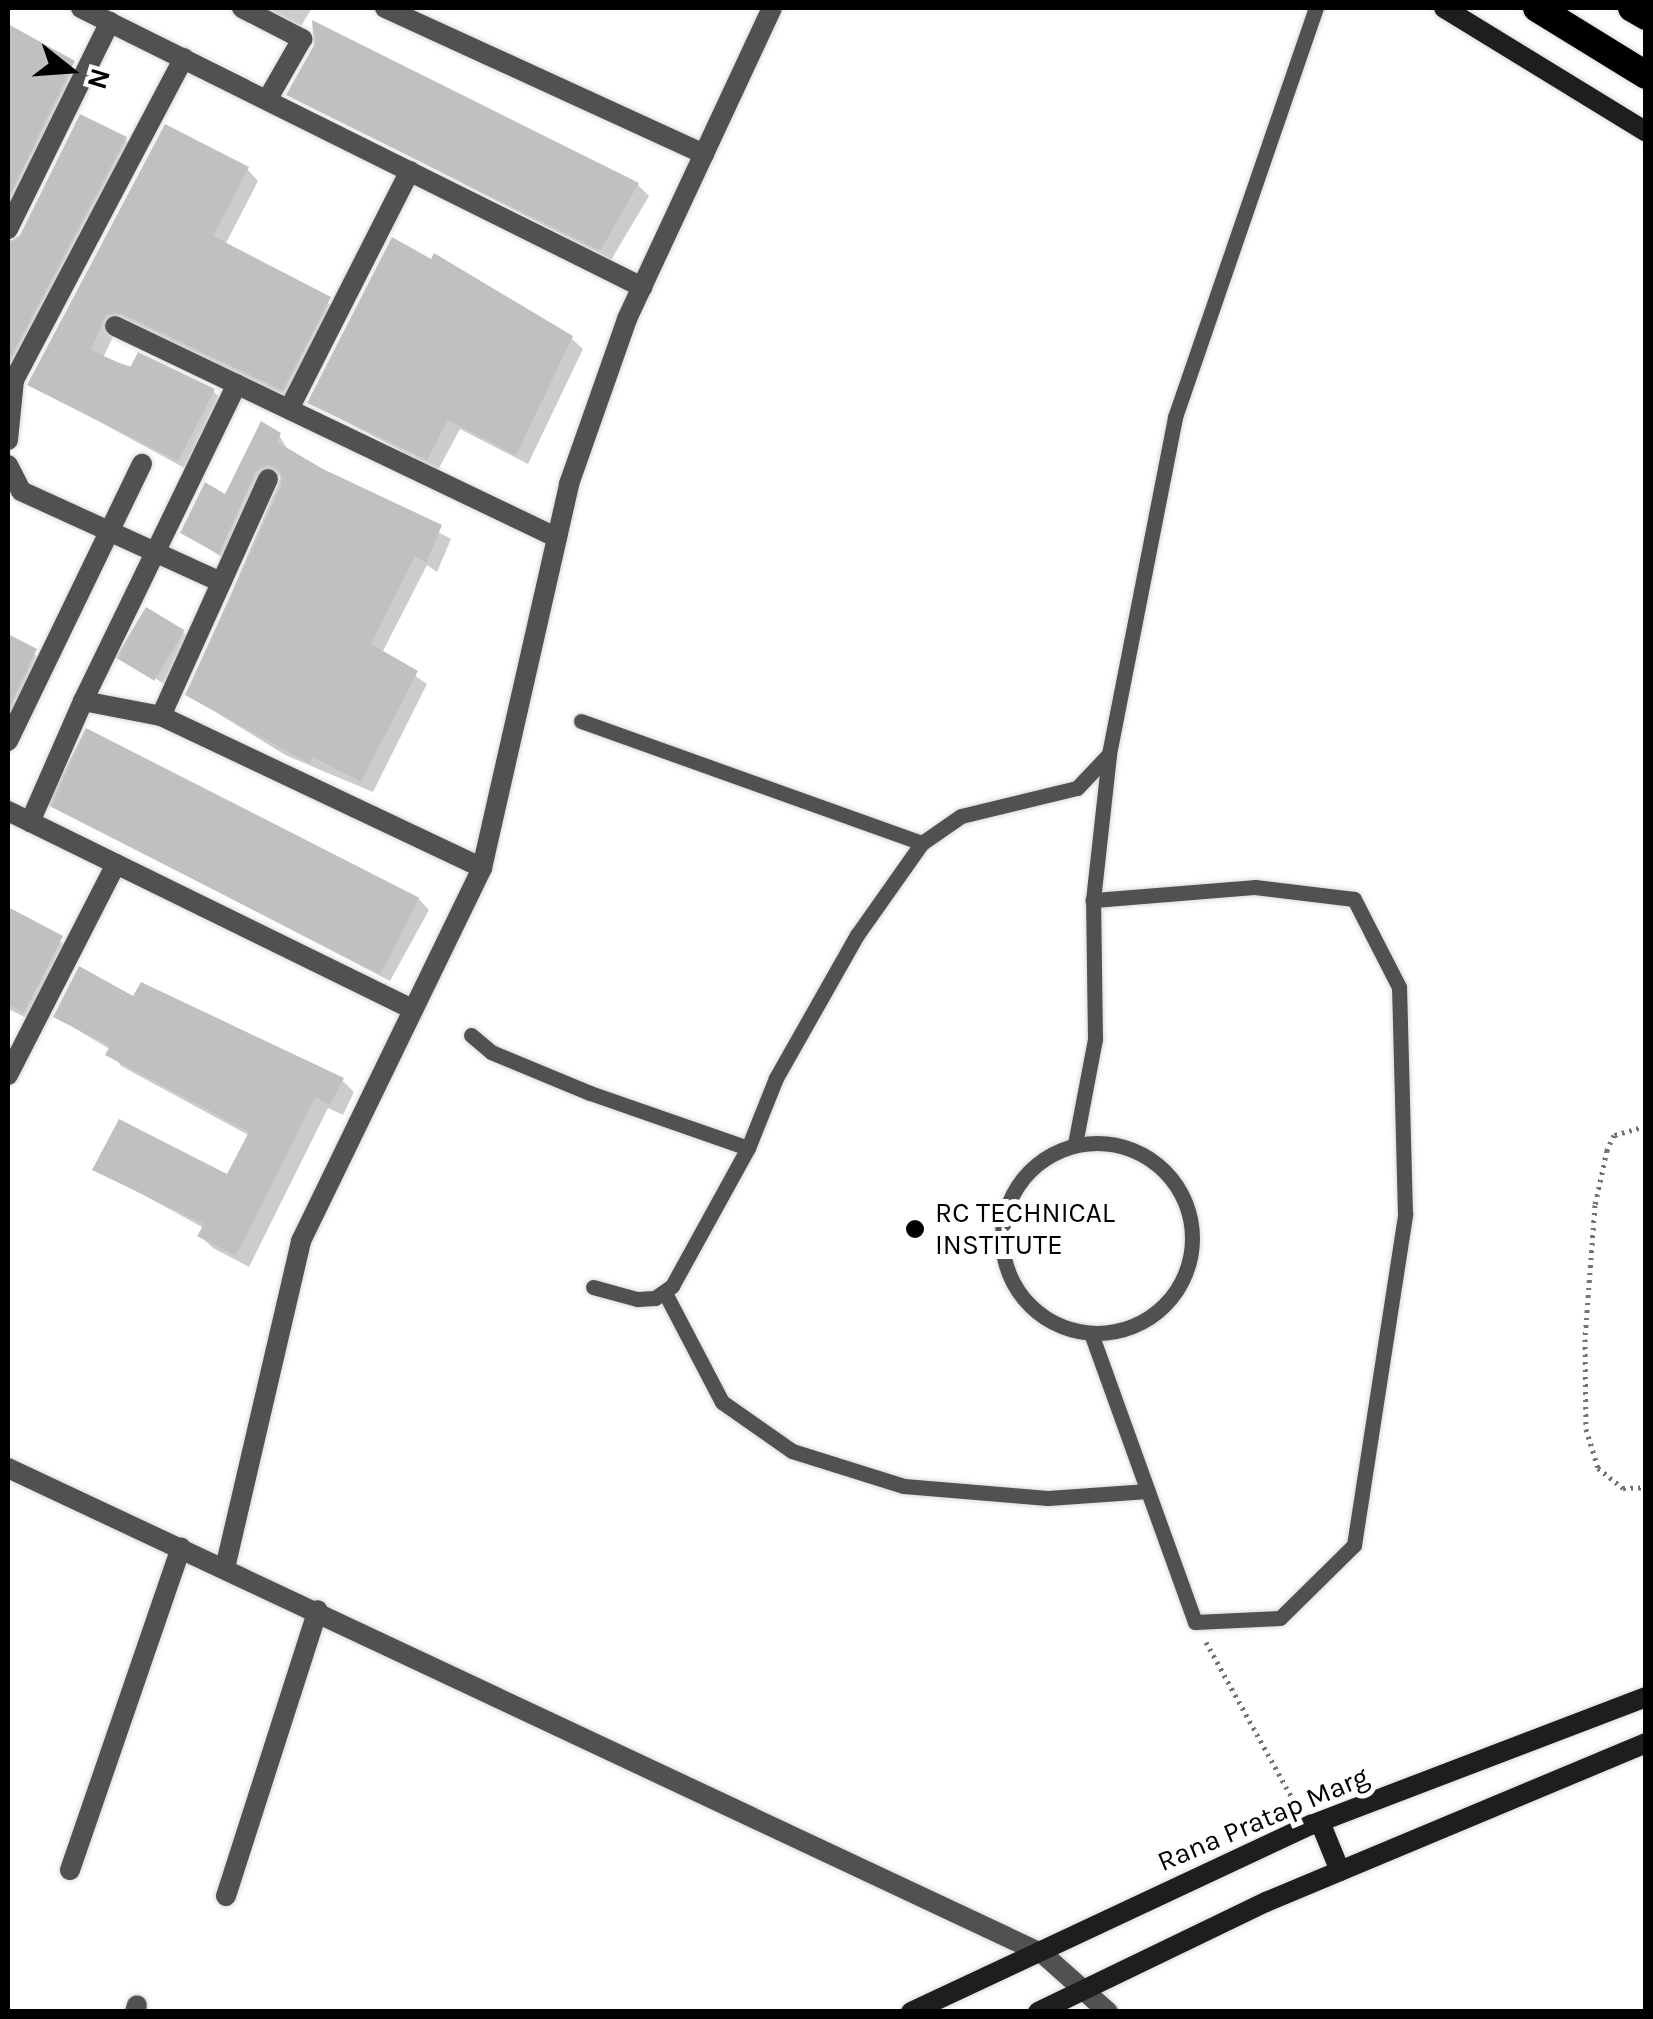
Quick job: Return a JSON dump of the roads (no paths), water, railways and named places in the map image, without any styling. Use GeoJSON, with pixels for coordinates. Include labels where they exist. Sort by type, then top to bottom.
{"type":"FeatureCollection","features":[{"type":"Feature","properties":{"kind":"highway"},"geometry":{"type":"LineString","coordinates":[[1537,8],[1646,75]]}},
{"type":"Feature","properties":{"kind":"highway"},"geometry":{"type":"LineString","coordinates":[[1632,8],[1646,16]]}},
{"type":"Feature","properties":{"kind":"main road"},"geometry":{"type":"LineString","coordinates":[[1444,8],[1646,132]]}},
{"type":"Feature","properties":{"kind":"main road","name":"Rana Pratap Marg"},"geometry":{"type":"LineString","coordinates":[[911,2012],[1043,1954],[1316,1823],[1646,1697]]}},
{"type":"Feature","properties":{"kind":"main road"},"geometry":{"type":"LineString","coordinates":[[1038,2012],[1340,1871],[1646,1743]]}},
{"type":"Feature","properties":{"kind":"main road"},"geometry":{"type":"LineString","coordinates":[[1316,1823],[1340,1871]]}},
{"type":"Feature","properties":{"kind":"street"},"geometry":{"type":"LineString","coordinates":[[81,8],[642,287]]}},
{"type":"Feature","properties":{"kind":"street"},"geometry":{"type":"LineString","coordinates":[[242,8],[302,39],[267,100]]}},
{"type":"Feature","properties":{"kind":"street"},"geometry":{"type":"LineString","coordinates":[[385,8],[704,154]]}},
{"type":"Feature","properties":{"kind":"street"},"geometry":{"type":"LineString","coordinates":[[225,1568],[301,1241],[482,868],[569,484],[642,287],[772,8]]}},
{"type":"Feature","properties":{"kind":"street"},"geometry":{"type":"LineString","coordinates":[[8,228],[110,22]]}},
{"type":"Feature","properties":{"kind":"street"},"geometry":{"type":"LineString","coordinates":[[8,440],[14,380],[184,58]]}},
{"type":"Feature","properties":{"kind":"street"},"geometry":{"type":"LineString","coordinates":[[289,409],[410,172]]}},
{"type":"Feature","properties":{"kind":"street"},"geometry":{"type":"LineString","coordinates":[[115,326],[557,538]]}},
{"type":"Feature","properties":{"kind":"street"},"geometry":{"type":"LineString","coordinates":[[30,822],[83,701],[237,384]]}},
{"type":"Feature","properties":{"kind":"street"},"geometry":{"type":"LineString","coordinates":[[8,741],[142,464]]}},
{"type":"Feature","properties":{"kind":"street"},"geometry":{"type":"LineString","coordinates":[[8,465],[21,491],[221,582]]}},
{"type":"Feature","properties":{"kind":"street"},"geometry":{"type":"LineString","coordinates":[[161,716],[268,479]]}},
{"type":"Feature","properties":{"kind":"street"},"geometry":{"type":"LineString","coordinates":[[83,701],[161,716],[482,868]]}},
{"type":"Feature","properties":{"kind":"street"},"geometry":{"type":"LineString","coordinates":[[8,811],[413,1010]]}},
{"type":"Feature","properties":{"kind":"street"},"geometry":{"type":"LineString","coordinates":[[8,1076],[116,864]]}},
{"type":"Feature","properties":{"kind":"street"},"geometry":{"type":"LineString","coordinates":[[8,1468],[318,1610],[1043,1954],[1089,1988],[1108,2012]]}},
{"type":"Feature","properties":{"kind":"street"},"geometry":{"type":"LineString","coordinates":[[70,1870],[181,1548]]}},
{"type":"Feature","properties":{"kind":"street"},"geometry":{"type":"LineString","coordinates":[[226,1896],[318,1610]]}},
{"type":"Feature","properties":{"kind":"lane"},"geometry":{"type":"LineString","coordinates":[[1075,1144],[1095,1038],[1093,900],[1109,754],[1175,416],[1316,8]]}},
{"type":"Feature","properties":{"kind":"lane"},"geometry":{"type":"LineString","coordinates":[[581,721],[922,843]]}},
{"type":"Feature","properties":{"kind":"lane"},"geometry":{"type":"LineString","coordinates":[[593,1287],[637,1299],[666,1292],[748,1148],[776,1078],[821,998],[922,843],[961,816],[1077,788],[1109,754]]}},
{"type":"Feature","properties":{"kind":"lane"},"geometry":{"type":"LineString","coordinates":[[1092,1336],[1195,1622],[1280,1618],[1354,1545],[1405,1214],[1399,987],[1354,899],[1255,887],[1093,900]]}},
{"type":"Feature","properties":{"kind":"lane"},"geometry":{"type":"LineString","coordinates":[[472,1035],[491,1052],[590,1093],[748,1148]]}},
{"type":"Feature","properties":{"kind":"lane"},"geometry":{"type":"LineString","coordinates":[[1112,1142],[1146,1155],[1180,1187],[1193,1224],[1188,1272],[1147,1323],[1092,1336],[1040,1318],[1007,1276],[1000,1244],[1008,1202],[1043,1158],[1075,1144],[1112,1142]]}},
{"type":"Feature","properties":{"kind":"lane"},"geometry":{"type":"LineString","coordinates":[[666,1292],[722,1402],[792,1451],[904,1486],[1048,1498],[1148,1491]]}},
{"type":"Feature","properties":{"kind":"place","name":"RC TECHNICAL INSTITUTE"},"geometry":{"type":"Point","coordinates":[915,1229]}}]}
